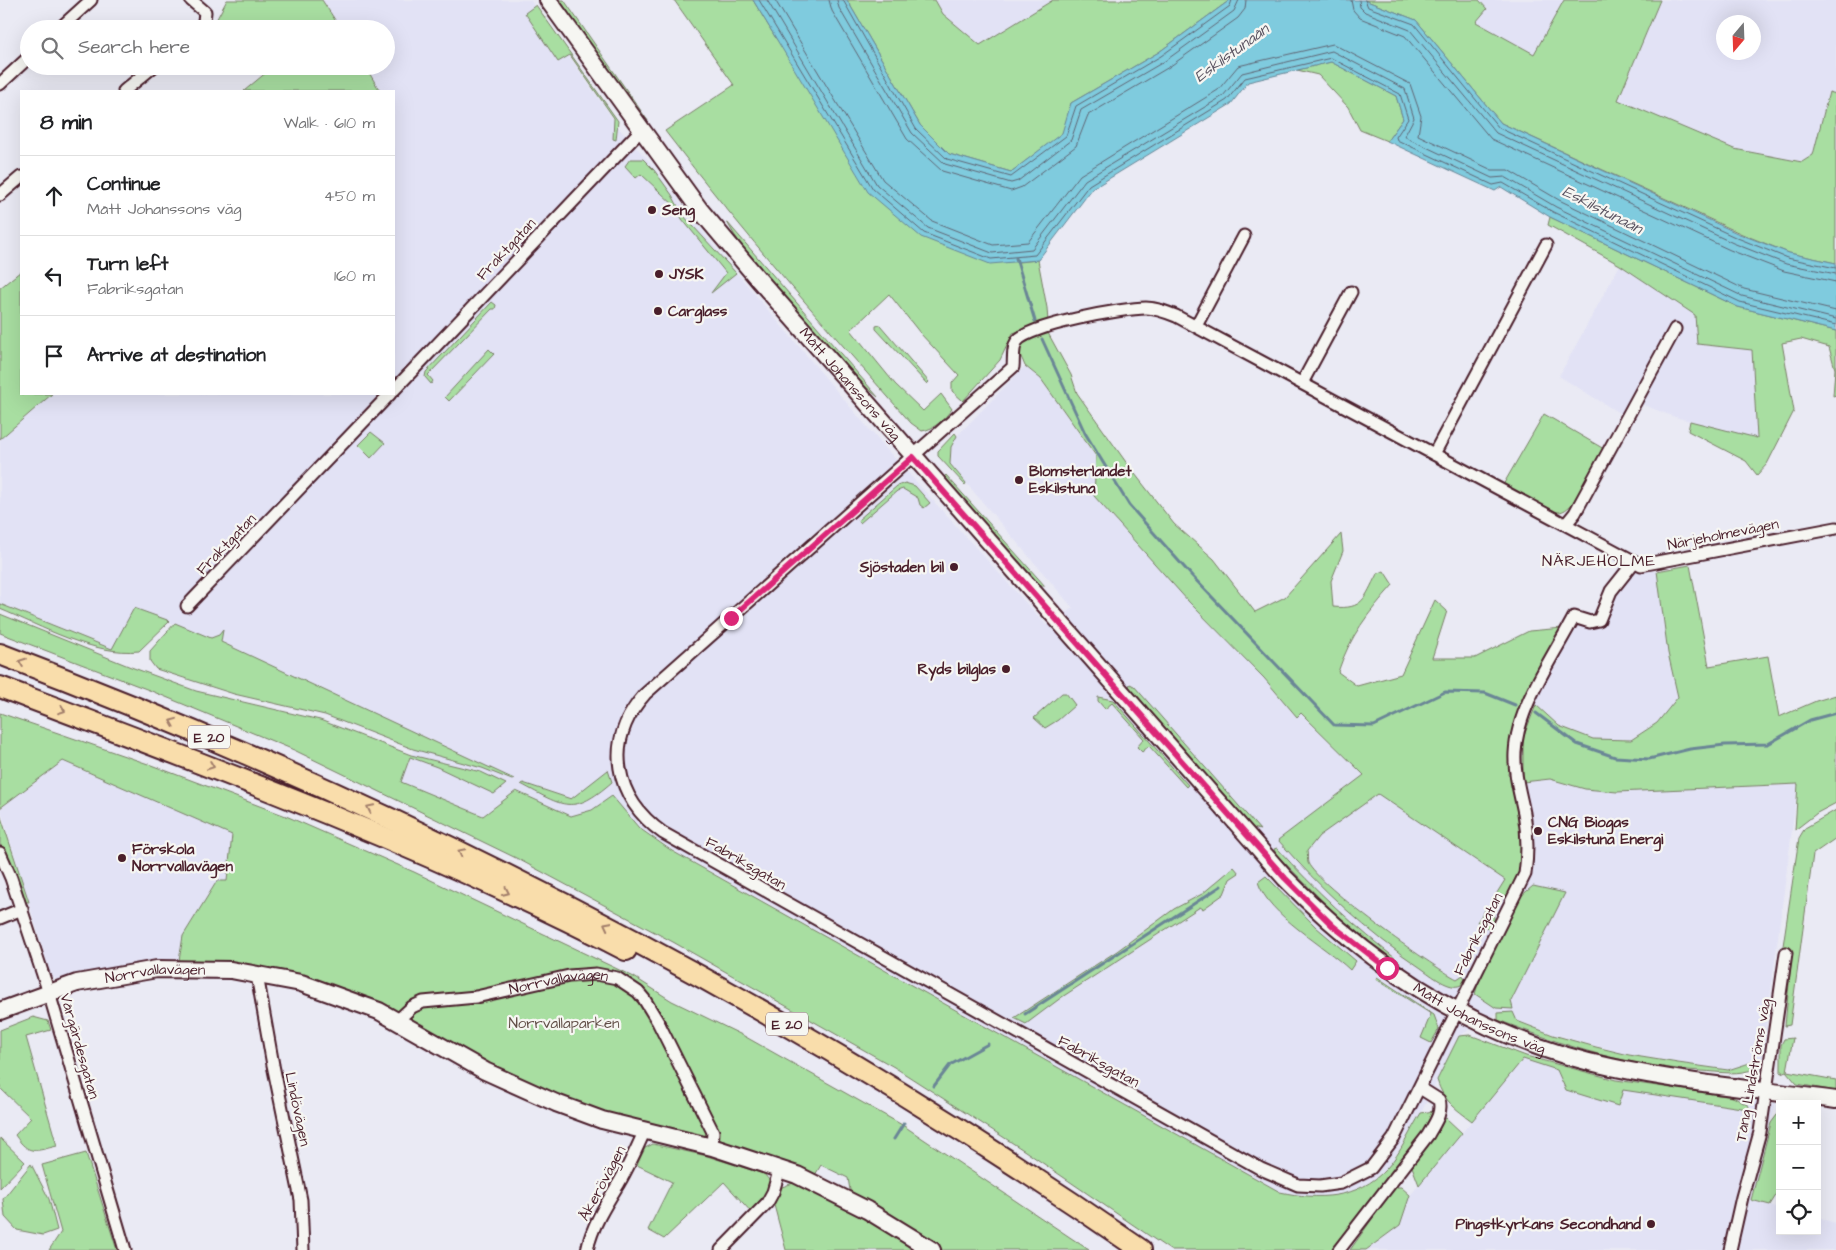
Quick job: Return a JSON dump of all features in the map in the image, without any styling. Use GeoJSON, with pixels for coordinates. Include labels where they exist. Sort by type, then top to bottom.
{"type":"FeatureCollection","features":[{"type":"Feature","properties":{"kind":"highway","name":"E 20"},"geometry":{"type":"LineString","coordinates":[[0,654],[185,727],[357,802],[627,935],[772,1015],[960,1129],[1141,1250]]}},
{"type":"Feature","properties":{"kind":"highway","name":"E 20"},"geometry":{"type":"LineString","coordinates":[[0,687],[221,770],[398,843],[623,948],[782,1033],[960,1142],[1121,1250]]}},
{"type":"Feature","properties":{"kind":"street"},"geometry":{"type":"LineString","coordinates":[[70,20],[91,0]]}},
{"type":"Feature","properties":{"kind":"street"},"geometry":{"type":"LineString","coordinates":[[191,0],[205,12],[204,20]]}},
{"type":"Feature","properties":{"kind":"street","name":"Mått Johanssons väg"},"geometry":{"type":"LineString","coordinates":[[548,0],[700,210],[913,457],[1310,904],[1366,953],[1416,988],[1456,1010],[1521,1040],[1593,1063],[1638,1073],[1836,1100]]}},
{"type":"Feature","properties":{"kind":"street"},"geometry":{"type":"LineString","coordinates":[[0,84],[20,65]]}},
{"type":"Feature","properties":{"kind":"street"},"geometry":{"type":"LineString","coordinates":[[125,90],[143,75]]}},
{"type":"Feature","properties":{"kind":"street","name":"Fraktgatan"},"geometry":{"type":"LineString","coordinates":[[395,389],[641,130]]}},
{"type":"Feature","properties":{"kind":"street"},"geometry":{"type":"LineString","coordinates":[[0,194],[20,178]]}},
{"type":"Feature","properties":{"kind":"street"},"geometry":{"type":"LineString","coordinates":[[1196,326],[1244,236]]}},
{"type":"Feature","properties":{"kind":"street"},"geometry":{"type":"LineString","coordinates":[[1434,454],[1546,246]]}},
{"type":"Feature","properties":{"kind":"street"},"geometry":{"type":"LineString","coordinates":[[1302,383],[1351,292]]}},
{"type":"Feature","properties":{"kind":"street","name":"Närjeholmevägen"},"geometry":{"type":"LineString","coordinates":[[913,457],[1014,367],[1014,347],[1018,340],[1030,332],[1080,318],[1147,308],[1167,312],[1196,326],[1641,565],[1836,528]]}},
{"type":"Feature","properties":{"kind":"street"},"geometry":{"type":"LineString","coordinates":[[1566,524],[1575,513],[1674,329]]}},
{"type":"Feature","properties":{"kind":"street","name":"Fraktgatan"},"geometry":{"type":"LineString","coordinates":[[187,606],[389,395]]}},
{"type":"Feature","properties":{"kind":"street","name":"Fabriksgatan"},"geometry":{"type":"LineString","coordinates":[[913,457],[635,705],[628,717],[621,740],[619,766],[623,784],[635,808],[663,833],[765,891],[1245,1160],[1287,1181],[1304,1186],[1322,1186],[1352,1179],[1372,1168],[1390,1145],[1525,874],[1528,840],[1516,776],[1515,752],[1517,733],[1528,702],[1574,617],[1590,622],[1599,620],[1611,591],[1634,562]]}},
{"type":"Feature","properties":{"kind":"street","name":"Vårgärdesgatan"},"geometry":{"type":"LineString","coordinates":[[0,853],[22,909],[49,993],[125,1250]]}},
{"type":"Feature","properties":{"kind":"street"},"geometry":{"type":"LineString","coordinates":[[0,918],[22,909]]}},
{"type":"Feature","properties":{"kind":"street","name":"Tång Lindströms väg"},"geometry":{"type":"LineString","coordinates":[[1730,1250],[1760,1132],[1786,953]]}},
{"type":"Feature","properties":{"kind":"street","name":"Norrvallavägen"},"geometry":{"type":"LineString","coordinates":[[0,1011],[49,993],[107,976],[157,969],[231,970],[280,978],[317,988],[398,1020],[522,1089],[586,1114],[712,1147],[780,1168],[841,1197],[925,1248]]}},
{"type":"Feature","properties":{"kind":"street","name":"Norrvallavägen"},"geometry":{"type":"LineString","coordinates":[[398,1020],[412,1007],[423,1002],[476,997],[569,976],[596,974],[617,978],[638,992],[658,1022],[713,1132],[712,1147]]}},
{"type":"Feature","properties":{"kind":"street","name":"Lindövägen"},"geometry":{"type":"LineString","coordinates":[[257,975],[273,1064],[302,1200],[304,1250]]}},
{"type":"Feature","properties":{"kind":"street"},"geometry":{"type":"LineString","coordinates":[[1338,1250],[1423,1142],[1438,1118],[1441,1105],[1439,1100],[1420,1088]]}},
{"type":"Feature","properties":{"kind":"street","name":"Åkerövägen"},"geometry":{"type":"LineString","coordinates":[[587,1250],[589,1239],[604,1207],[620,1181],[645,1130]]}},
{"type":"Feature","properties":{"kind":"street"},"geometry":{"type":"LineString","coordinates":[[722,1250],[767,1203],[780,1168]]}},
{"type":"Feature","properties":{"kind":"shaded area"},"geometry":{"type":"Polygon","coordinates":[[[322,0],[530,0],[622,132],[649,161],[718,251],[880,442],[1046,625],[1073,608],[950,464],[951,447],[957,436],[1025,366],[1041,379],[1096,456],[1094,496],[1189,602],[1264,678],[1296,716],[1300,713],[1364,775],[1515,718],[1508,775],[1523,782],[1550,779],[1585,789],[1617,792],[1798,784],[1762,1059],[1728,1070],[1629,1055],[1553,1034],[1498,1013],[1459,1036],[1421,1113],[1388,1168],[1358,1189],[1338,1196],[1309,1198],[1280,1192],[672,850],[639,828],[612,797],[592,810],[571,816],[516,791],[483,816],[400,782],[420,736],[221,642],[134,608],[113,649],[0,604],[0,439],[51,395],[395,395],[395,90],[379,90],[370,75],[395,75],[395,20],[335,20],[322,0]]]}},
{"type":"Feature","properties":{"kind":"shaded area"},"geometry":{"type":"Polygon","coordinates":[[[935,0],[1053,0],[980,45],[943,14],[935,0]]]}},
{"type":"Feature","properties":{"kind":"shaded area"},"geometry":{"type":"Polygon","coordinates":[[[1479,0],[1564,0],[1534,54],[1476,22],[1486,9],[1479,0]]]}},
{"type":"Feature","properties":{"kind":"shaded area"},"geometry":{"type":"Polygon","coordinates":[[[1660,0],[1836,0],[1836,94],[1829,93],[1814,155],[1802,162],[1734,149],[1618,100],[1660,0]]]}},
{"type":"Feature","properties":{"kind":"shaded area"},"geometry":{"type":"Polygon","coordinates":[[[1620,265],[1695,315],[1698,344],[1752,350],[1757,439],[1675,417],[1638,403],[1629,419],[1559,376],[1620,265]]]}},
{"type":"Feature","properties":{"kind":"shaded area"},"geometry":{"type":"Polygon","coordinates":[[[1621,563],[1641,570],[1657,571],[1668,653],[1678,697],[1657,723],[1631,740],[1593,739],[1559,726],[1526,697],[1563,628],[1586,620],[1598,611],[1621,563]]]}},
{"type":"Feature","properties":{"kind":"shaded area","name":"Förskola Norrvallavägen"},"geometry":{"type":"Polygon","coordinates":[[[63,761],[233,835],[227,881],[183,936],[179,961],[69,980],[57,980],[51,976],[0,808],[63,761]]]}},
{"type":"Feature","properties":{"kind":"shaded area"},"geometry":{"type":"Polygon","coordinates":[[[1526,1055],[1580,1075],[1632,1086],[1776,1103],[1751,1200],[1776,1207],[1776,1235],[1821,1235],[1821,1219],[1836,1223],[1836,1250],[1366,1250],[1400,1225],[1409,1197],[1526,1055]]]}},
{"type":"Feature","properties":{"kind":"green space"},"geometry":{"type":"Polygon","coordinates":[[[227,0],[322,0],[335,20],[216,20],[227,0]]]}},
{"type":"Feature","properties":{"kind":"green space"},"geometry":{"type":"Polygon","coordinates":[[[560,0],[564,0],[648,121],[619,85],[560,0]]]}},
{"type":"Feature","properties":{"kind":"green space"},"geometry":{"type":"Polygon","coordinates":[[[674,0],[753,0],[777,40],[1018,262],[1038,260],[1048,322],[1013,333],[1000,360],[963,401],[952,391],[952,383],[959,375],[920,333],[889,294],[851,330],[895,384],[923,411],[941,394],[952,409],[935,426],[922,431],[911,423],[755,243],[665,131],[734,85],[674,0]]]}},
{"type":"Feature","properties":{"kind":"green space"},"geometry":{"type":"Polygon","coordinates":[[[847,0],[935,0],[943,14],[980,45],[1053,0],[1230,0],[1159,52],[1071,103],[1063,133],[1011,172],[949,154],[920,125],[847,0]]]}},
{"type":"Feature","properties":{"kind":"green space"},"geometry":{"type":"Polygon","coordinates":[[[1364,0],[1479,0],[1487,9],[1476,22],[1534,54],[1564,0],[1660,0],[1618,100],[1734,149],[1802,162],[1813,155],[1829,92],[1836,94],[1836,263],[1789,253],[1742,234],[1501,123],[1416,20],[1364,0]]]}},
{"type":"Feature","properties":{"kind":"green space"},"geometry":{"type":"Polygon","coordinates":[[[536,5],[618,121],[616,140],[613,139],[614,118],[570,55],[558,62],[525,13],[536,5]]]}},
{"type":"Feature","properties":{"kind":"green space"},"geometry":{"type":"Polygon","coordinates":[[[1331,62],[1396,96],[1403,119],[1387,141],[1360,130],[1348,107],[1318,75],[1297,70],[1331,62]]]}},
{"type":"Feature","properties":{"kind":"green space"},"geometry":{"type":"Polygon","coordinates":[[[263,75],[370,75],[379,90],[245,90],[263,75]]]}},
{"type":"Feature","properties":{"kind":"green space"},"geometry":{"type":"Polygon","coordinates":[[[630,159],[643,159],[654,170],[672,195],[682,214],[736,273],[711,293],[726,273],[682,219],[678,209],[641,174],[636,178],[625,166],[630,159]]]}},
{"type":"Feature","properties":{"kind":"green space"},"geometry":{"type":"Polygon","coordinates":[[[1550,217],[1738,307],[1836,331],[1836,395],[1833,396],[1835,369],[1829,347],[1801,339],[1782,343],[1794,411],[1767,464],[1757,475],[1746,461],[1688,431],[1690,421],[1757,438],[1752,350],[1697,344],[1695,315],[1620,265],[1548,225],[1550,217]]]}},
{"type":"Feature","properties":{"kind":"green space"},"geometry":{"type":"Polygon","coordinates":[[[727,222],[878,397],[849,370],[762,272],[743,248],[727,222]]]}},
{"type":"Feature","properties":{"kind":"green space"},"geometry":{"type":"Polygon","coordinates":[[[20,272],[20,395],[51,395],[0,439],[0,288],[20,272]]]}},
{"type":"Feature","properties":{"kind":"green space"},"geometry":{"type":"Polygon","coordinates":[[[492,302],[496,305],[495,309],[492,309],[428,375],[433,381],[431,384],[425,377],[426,372],[492,302]]]}},
{"type":"Feature","properties":{"kind":"green space"},"geometry":{"type":"Polygon","coordinates":[[[880,325],[929,382],[927,384],[876,329],[876,326],[880,325]]]}},
{"type":"Feature","properties":{"kind":"green space"},"geometry":{"type":"Polygon","coordinates":[[[1048,333],[1071,375],[1077,393],[1128,465],[1174,524],[1214,559],[1255,612],[1285,597],[1341,534],[1343,551],[1331,581],[1333,607],[1351,606],[1362,601],[1377,574],[1384,571],[1393,585],[1354,636],[1338,672],[1357,686],[1401,674],[1435,600],[1447,611],[1432,658],[1475,658],[1529,631],[1563,628],[1515,718],[1508,775],[1511,777],[1518,812],[1522,849],[1519,872],[1509,894],[1504,897],[1495,896],[1505,880],[1378,794],[1319,836],[1307,851],[1308,863],[1316,874],[1332,889],[1424,959],[1457,979],[1463,975],[1465,979],[1461,985],[1452,986],[1441,981],[1363,925],[1311,876],[1278,840],[1364,775],[1301,713],[1297,717],[1264,678],[1189,602],[1094,496],[1096,456],[1041,379],[1025,366],[1019,352],[1022,342],[1029,337],[1048,333]]]}},
{"type":"Feature","properties":{"kind":"green space"},"geometry":{"type":"Polygon","coordinates":[[[489,349],[494,354],[449,401],[445,397],[489,349]]]}},
{"type":"Feature","properties":{"kind":"green space"},"geometry":{"type":"Polygon","coordinates":[[[1544,414],[1604,449],[1572,504],[1560,512],[1546,509],[1503,485],[1544,414]]]}},
{"type":"Feature","properties":{"kind":"green space"},"geometry":{"type":"Polygon","coordinates":[[[371,432],[385,443],[371,458],[358,445],[371,432]]]}},
{"type":"Feature","properties":{"kind":"green space"},"geometry":{"type":"Polygon","coordinates":[[[955,433],[957,436],[951,447],[950,464],[966,483],[965,485],[938,456],[938,451],[955,433]]]}},
{"type":"Feature","properties":{"kind":"green space"},"geometry":{"type":"Polygon","coordinates":[[[946,475],[1045,586],[1041,586],[1028,572],[944,477],[946,475]]]}},
{"type":"Feature","properties":{"kind":"green space"},"geometry":{"type":"Polygon","coordinates":[[[905,483],[915,486],[930,503],[924,508],[920,505],[918,498],[903,489],[897,491],[860,523],[858,520],[897,486],[905,483]]]}},
{"type":"Feature","properties":{"kind":"green space"},"geometry":{"type":"Polygon","coordinates":[[[1690,565],[1709,666],[1768,656],[1779,717],[1816,701],[1836,695],[1836,803],[1817,813],[1795,830],[1798,784],[1617,792],[1585,789],[1550,779],[1523,782],[1523,738],[1536,705],[1559,726],[1593,739],[1631,740],[1657,723],[1678,697],[1668,653],[1657,571],[1690,565]]]}},
{"type":"Feature","properties":{"kind":"green space"},"geometry":{"type":"Polygon","coordinates":[[[0,604],[112,649],[134,608],[170,621],[139,651],[122,651],[104,649],[68,638],[0,609],[0,604]]]}},
{"type":"Feature","properties":{"kind":"green space"},"geometry":{"type":"Polygon","coordinates":[[[0,614],[196,691],[320,720],[411,755],[481,772],[506,784],[494,794],[437,767],[410,757],[401,782],[483,816],[516,791],[571,816],[592,810],[612,796],[639,828],[672,851],[1280,1192],[1294,1195],[1323,1196],[1350,1192],[1376,1179],[1387,1168],[1421,1113],[1434,1111],[1430,1124],[1333,1250],[1170,1250],[1025,1151],[894,1067],[673,942],[518,859],[294,750],[149,690],[0,633],[0,614]]]}},
{"type":"Feature","properties":{"kind":"green space"},"geometry":{"type":"Polygon","coordinates":[[[175,623],[211,638],[219,635],[223,630],[221,642],[514,779],[512,780],[482,768],[413,749],[325,715],[234,694],[156,669],[150,661],[150,651],[175,623]]]}},
{"type":"Feature","properties":{"kind":"green space"},"geometry":{"type":"Polygon","coordinates":[[[1130,684],[1134,686],[1260,830],[1253,828],[1129,687],[1130,684]]]}},
{"type":"Feature","properties":{"kind":"green space"},"geometry":{"type":"Polygon","coordinates":[[[1062,693],[1066,693],[1075,705],[1058,720],[1045,728],[1034,718],[1062,693]]]}},
{"type":"Feature","properties":{"kind":"green space"},"geometry":{"type":"Polygon","coordinates":[[[1098,697],[1113,700],[1188,785],[1186,787],[1149,746],[1142,752],[1137,747],[1144,739],[1112,703],[1105,709],[1098,701],[1098,697]]]}},
{"type":"Feature","properties":{"kind":"green space","name":"Norrvallaparken"},"geometry":{"type":"Polygon","coordinates":[[[0,713],[151,765],[286,816],[414,872],[634,977],[672,1001],[744,1036],[904,1126],[1089,1250],[943,1250],[851,1196],[848,1178],[821,1165],[815,1175],[581,1107],[527,1086],[365,999],[179,961],[183,936],[217,881],[227,881],[232,835],[63,761],[0,808],[0,713]]]}},
{"type":"Feature","properties":{"kind":"green space"},"geometry":{"type":"Polygon","coordinates":[[[608,770],[612,782],[599,793],[577,804],[558,802],[521,784],[523,783],[571,799],[608,770]]]}},
{"type":"Feature","properties":{"kind":"green space"},"geometry":{"type":"Polygon","coordinates":[[[1836,810],[1836,838],[1813,854],[1790,1025],[1785,1026],[1792,952],[1783,946],[1799,838],[1805,828],[1836,810]]]}},
{"type":"Feature","properties":{"kind":"green space"},"geometry":{"type":"Polygon","coordinates":[[[0,814],[29,902],[24,902],[0,844],[0,814]]]}},
{"type":"Feature","properties":{"kind":"green space"},"geometry":{"type":"Polygon","coordinates":[[[1277,848],[1336,908],[1400,962],[1398,965],[1343,922],[1276,854],[1274,849],[1277,848]]]}},
{"type":"Feature","properties":{"kind":"green space"},"geometry":{"type":"Polygon","coordinates":[[[1234,867],[1239,873],[1230,879],[1224,894],[1203,909],[1200,907],[1062,997],[1026,1024],[1014,1018],[1117,951],[1174,909],[1202,894],[1234,867]]]}},
{"type":"Feature","properties":{"kind":"green space"},"geometry":{"type":"Polygon","coordinates":[[[1266,876],[1316,927],[1356,961],[1350,970],[1298,929],[1273,906],[1258,882],[1266,876]]]}},
{"type":"Feature","properties":{"kind":"green space"},"geometry":{"type":"Polygon","coordinates":[[[1533,886],[1565,893],[1511,1001],[1513,1009],[1496,1008],[1475,994],[1478,984],[1521,896],[1533,886]]]}},
{"type":"Feature","properties":{"kind":"green space"},"geometry":{"type":"Polygon","coordinates":[[[1488,906],[1494,918],[1491,930],[1477,922],[1488,906]]]}},
{"type":"Feature","properties":{"kind":"green space"},"geometry":{"type":"Polygon","coordinates":[[[1377,977],[1434,1015],[1439,1029],[1431,1043],[1421,1038],[1431,1014],[1376,979],[1377,977]]]}},
{"type":"Feature","properties":{"kind":"green space"},"geometry":{"type":"Polygon","coordinates":[[[1513,1012],[1517,1021],[1553,1035],[1629,1055],[1728,1070],[1762,1059],[1757,1068],[1736,1073],[1647,1065],[1573,1047],[1498,1020],[1498,1013],[1513,1012]]]}},
{"type":"Feature","properties":{"kind":"green space"},"geometry":{"type":"Polygon","coordinates":[[[33,1017],[48,1021],[51,1030],[26,1037],[57,1146],[38,1150],[29,1149],[24,1146],[15,1135],[31,1118],[0,1088],[0,1030],[33,1017]]]}},
{"type":"Feature","properties":{"kind":"green space"},"geometry":{"type":"Polygon","coordinates":[[[1470,1035],[1526,1056],[1616,1080],[1733,1097],[1749,1106],[1748,1109],[1623,1090],[1618,1106],[1566,1090],[1557,1070],[1523,1059],[1472,1121],[1446,1099],[1437,1080],[1459,1036],[1470,1035]]]}},
{"type":"Feature","properties":{"kind":"green space"},"geometry":{"type":"Polygon","coordinates":[[[1793,1038],[1787,1071],[1836,1080],[1836,1091],[1797,1084],[1786,1071],[1781,1073],[1781,1045],[1784,1039],[1793,1038]]]}},
{"type":"Feature","properties":{"kind":"green space"},"geometry":{"type":"Polygon","coordinates":[[[1776,1116],[1776,1195],[1770,1205],[1751,1200],[1771,1123],[1776,1116]]]}},
{"type":"Feature","properties":{"kind":"green space"},"geometry":{"type":"Polygon","coordinates":[[[1446,1118],[1462,1133],[1419,1185],[1411,1164],[1446,1118]]]}},
{"type":"Feature","properties":{"kind":"green space"},"geometry":{"type":"Polygon","coordinates":[[[0,1138],[25,1162],[0,1188],[0,1138]]]}},
{"type":"Feature","properties":{"kind":"green space"},"geometry":{"type":"Polygon","coordinates":[[[653,1144],[707,1156],[764,1174],[770,1181],[764,1203],[753,1214],[724,1182],[664,1239],[648,1230],[672,1182],[637,1165],[645,1148],[653,1144]]]}},
{"type":"Feature","properties":{"kind":"green space"},"geometry":{"type":"Polygon","coordinates":[[[86,1153],[117,1250],[49,1250],[61,1232],[42,1165],[86,1153]]]}},
{"type":"Feature","properties":{"kind":"green space"},"geometry":{"type":"Polygon","coordinates":[[[31,1164],[49,1199],[57,1230],[43,1235],[17,1230],[5,1217],[3,1199],[31,1164]]]}},
{"type":"Feature","properties":{"kind":"green space"},"geometry":{"type":"Polygon","coordinates":[[[793,1183],[838,1204],[891,1233],[904,1242],[911,1250],[786,1250],[774,1205],[782,1187],[793,1183]]]}},
{"type":"Feature","properties":{"kind":"green space"},"geometry":{"type":"Polygon","coordinates":[[[1395,1187],[1401,1187],[1410,1195],[1400,1225],[1366,1250],[1350,1250],[1395,1187]]]}},
{"type":"Feature","properties":{"kind":"water","name":"Eskilstunaån"},"geometry":{"type":"Polygon","coordinates":[[[753,0],[847,0],[920,125],[949,154],[1011,172],[1062,133],[1071,103],[1159,52],[1230,0],[1364,0],[1416,20],[1501,123],[1737,233],[1789,253],[1836,263],[1836,331],[1738,307],[1550,217],[1501,187],[1495,191],[1387,141],[1403,119],[1396,96],[1331,62],[1248,82],[1231,104],[1092,189],[1038,260],[990,264],[921,237],[868,192],[753,0]]]}},
{"type":"Feature","properties":{"kind":"waterway"},"geometry":{"type":"LineString","coordinates":[[1016,258],[1035,321]]}},
{"type":"Feature","properties":{"kind":"waterway"},"geometry":{"type":"LineString","coordinates":[[1042,339],[1085,433],[1129,505],[1192,576],[1334,725],[1374,726],[1445,692],[1485,693],[1515,705]]}},
{"type":"Feature","properties":{"kind":"waterway"},"geometry":{"type":"LineString","coordinates":[[1536,713],[1577,744],[1615,757],[1649,759],[1690,749],[1725,745],[1768,744],[1810,720],[1836,713]]}},
{"type":"Feature","properties":{"kind":"waterway"},"geometry":{"type":"LineString","coordinates":[[1025,1014],[1221,886]]}},
{"type":"Feature","properties":{"kind":"waterway"},"geometry":{"type":"LineString","coordinates":[[934,1086],[950,1065],[988,1044]]}},
{"type":"Feature","properties":{"kind":"waterway"},"geometry":{"type":"LineString","coordinates":[[894,1139],[904,1123]]}},
{"type":"Feature","properties":{"kind":"place","name":"Seng"},"geometry":{"type":"Point","coordinates":[652,210]}},
{"type":"Feature","properties":{"kind":"place","name":"JYSK"},"geometry":{"type":"Point","coordinates":[659,274]}},
{"type":"Feature","properties":{"kind":"place","name":"Carglass"},"geometry":{"type":"Point","coordinates":[658,311]}},
{"type":"Feature","properties":{"kind":"place","name":"Blomsterlandet Eskilstuna"},"geometry":{"type":"Point","coordinates":[1019,480]}},
{"type":"Feature","properties":{"kind":"place","name":"Sjöstaden bil"},"geometry":{"type":"Point","coordinates":[954,567]}},
{"type":"Feature","properties":{"kind":"place","name":"Ryds bilglas"},"geometry":{"type":"Point","coordinates":[1006,669]}},
{"type":"Feature","properties":{"kind":"place","name":"CNG Biogas Eskilstuna Energi"},"geometry":{"type":"Point","coordinates":[1538,831]}},
{"type":"Feature","properties":{"kind":"place","name":"Förskola Norrvallavägen"},"geometry":{"type":"Point","coordinates":[122,858]}},
{"type":"Feature","properties":{"kind":"place","name":"Pingstkyrkans Secondhand"},"geometry":{"type":"Point","coordinates":[1651,1224]}},
{"type":"Feature","properties":{"kind":"district","name":"NÄRJEHOLME"},"geometry":{"type":"Point","coordinates":[1599,560]}},
{"type":"Feature","properties":{"kind":"route"},"geometry":{"type":"LineString","coordinates":[[731,618],[913,457],[1285,878],[1333,926],[1387,968]]}}]}
